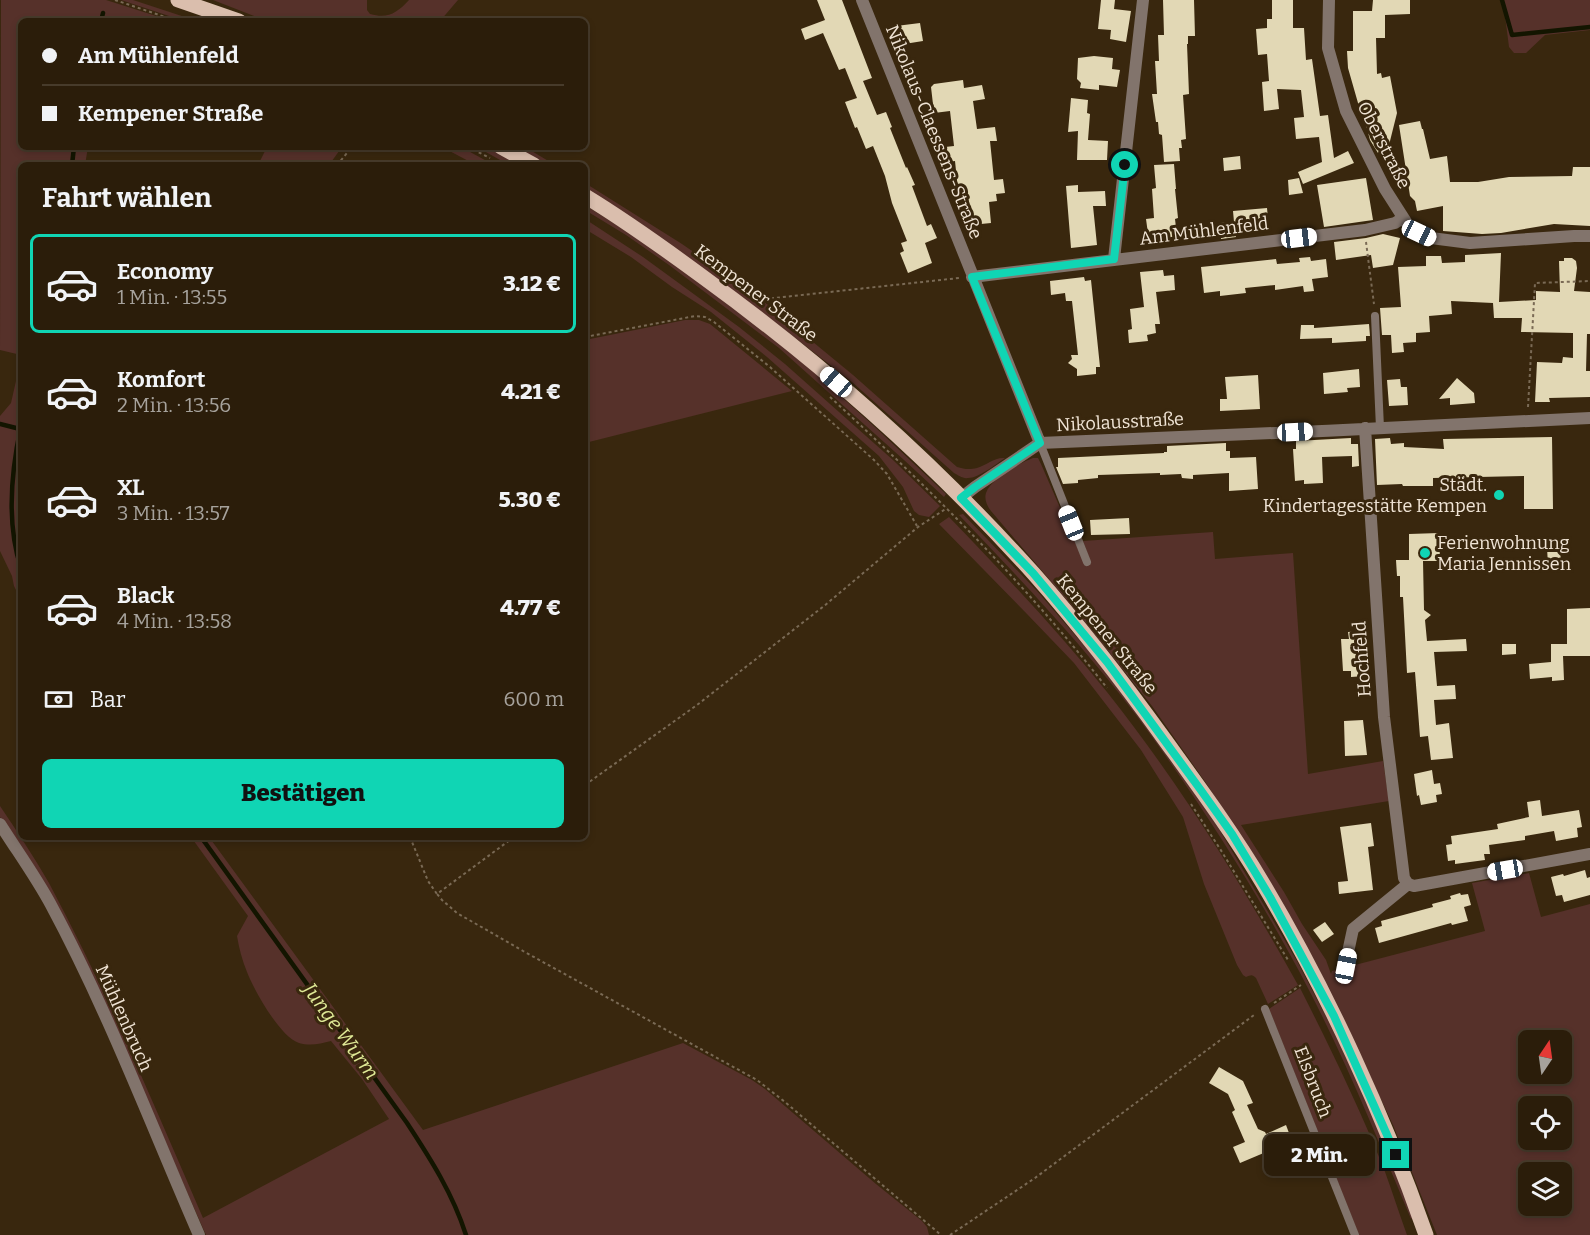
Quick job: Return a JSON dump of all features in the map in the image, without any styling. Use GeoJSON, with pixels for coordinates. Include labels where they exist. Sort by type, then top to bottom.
{"type":"FeatureCollection","features":[{"type":"Feature","properties":{"kind":"main road"},"geometry":{"type":"LineString","coordinates":[[178,0],[230,18]]}},
{"type":"Feature","properties":{"kind":"main road"},"geometry":{"type":"LineString","coordinates":[[500,155],[524,162]]}},
{"type":"Feature","properties":{"kind":"main road","name":"Kempener Straße"},"geometry":{"type":"LineString","coordinates":[[588,198],[660,245],[754,314],[804,354],[888,429],[961,498],[1033,573],[1107,662],[1200,789],[1262,881],[1338,1026],[1396,1155],[1426,1235]]}},
{"type":"Feature","properties":{"kind":"street","name":"Nikolaus-Claessens-Straße"},"geometry":{"type":"LineString","coordinates":[[862,0],[972,277]]}},
{"type":"Feature","properties":{"kind":"street","name":"Am Mühlenfeld"},"geometry":{"type":"LineString","coordinates":[[1114,259],[1143,0]]}},
{"type":"Feature","properties":{"kind":"street","name":"Oberstraße"},"geometry":{"type":"LineString","coordinates":[[1329,0],[1328,48],[1346,111],[1384,189],[1403,218],[1414,229],[1431,238],[1470,243],[1590,236]]}},
{"type":"Feature","properties":{"kind":"street","name":"Am Mühlenfeld"},"geometry":{"type":"LineString","coordinates":[[972,277],[1365,230],[1395,223],[1403,218]]}},
{"type":"Feature","properties":{"kind":"street","name":"Nikolausstraße"},"geometry":{"type":"LineString","coordinates":[[972,277],[1040,443],[1590,418]]}},
{"type":"Feature","properties":{"kind":"street","name":"Hochfeld"},"geometry":{"type":"LineString","coordinates":[[1365,428],[1384,717],[1402,869],[1408,884]]}},
{"type":"Feature","properties":{"kind":"street"},"geometry":{"type":"LineString","coordinates":[[961,498],[1040,443]]}},
{"type":"Feature","properties":{"kind":"street","name":"Mühlenbruch"},"geometry":{"type":"LineString","coordinates":[[0,824],[47,898],[79,961],[199,1235]]}},
{"type":"Feature","properties":{"kind":"street"},"geometry":{"type":"LineString","coordinates":[[1346,966],[1353,929],[1408,884],[1414,886],[1590,854]]}},
{"type":"Feature","properties":{"kind":"lane"},"geometry":{"type":"LineString","coordinates":[[1375,316],[1380,428]]}},
{"type":"Feature","properties":{"kind":"lane"},"geometry":{"type":"LineString","coordinates":[[1040,443],[1087,562]]}},
{"type":"Feature","properties":{"kind":"lane","name":"Elsbruch"},"geometry":{"type":"LineString","coordinates":[[1265,1009],[1355,1235]]}},
{"type":"Feature","properties":{"kind":"path"},"geometry":{"type":"LineString","coordinates":[[115,0],[168,18]]}},
{"type":"Feature","properties":{"kind":"path"},"geometry":{"type":"LineString","coordinates":[[339,162],[349,150]]}},
{"type":"Feature","properties":{"kind":"path"},"geometry":{"type":"LineString","coordinates":[[480,150],[500,155]]}},
{"type":"Feature","properties":{"kind":"path"},"geometry":{"type":"LineString","coordinates":[[1365,230],[1375,316]]}},
{"type":"Feature","properties":{"kind":"path"},"geometry":{"type":"LineString","coordinates":[[765,299],[972,277]]}},
{"type":"Feature","properties":{"kind":"path"},"geometry":{"type":"LineString","coordinates":[[1527,422],[1535,283],[1590,281]]}},
{"type":"Feature","properties":{"kind":"path"},"geometry":{"type":"LineString","coordinates":[[588,336],[695,316],[705,317],[714,322],[770,367],[874,460],[887,474],[918,527]]}},
{"type":"Feature","properties":{"kind":"path"},"geometry":{"type":"LineString","coordinates":[[824,392],[946,508],[1037,604],[1113,696]]}},
{"type":"Feature","properties":{"kind":"path"},"geometry":{"type":"LineString","coordinates":[[588,783],[697,705],[824,606],[918,527],[961,498]]}},
{"type":"Feature","properties":{"kind":"path"},"geometry":{"type":"LineString","coordinates":[[1190,802],[1291,966]]}},
{"type":"Feature","properties":{"kind":"path"},"geometry":{"type":"LineString","coordinates":[[411,840],[428,881],[442,900],[457,913],[757,1080],[941,1235]]}},
{"type":"Feature","properties":{"kind":"path"},"geometry":{"type":"LineString","coordinates":[[437,894],[510,840]]}},
{"type":"Feature","properties":{"kind":"path"},"geometry":{"type":"LineString","coordinates":[[950,1235],[1114,1121],[1251,1017],[1301,985]]}},
{"type":"Feature","properties":{"kind":"shaded area"},"geometry":{"type":"Polygon","coordinates":[[[1,0],[106,0],[163,18],[18,18],[18,150],[88,150],[86,162],[18,162],[18,354],[0,350],[1,0]]]}},
{"type":"Feature","properties":{"kind":"shaded area"},"geometry":{"type":"Polygon","coordinates":[[[121,0],[133,0],[188,18],[175,18],[121,0]]]}},
{"type":"Feature","properties":{"kind":"shaded area"},"geometry":{"type":"Polygon","coordinates":[[[213,0],[367,0],[367,10],[370,14],[382,16],[396,11],[409,0],[458,0],[443,18],[259,18],[213,0]]]}},
{"type":"Feature","properties":{"kind":"shaded area"},"geometry":{"type":"Polygon","coordinates":[[[1503,0],[1590,0],[1590,30],[1545,35],[1526,53],[1514,53],[1509,47],[1503,0]]]}},
{"type":"Feature","properties":{"kind":"shaded area"},"geometry":{"type":"Polygon","coordinates":[[[266,150],[340,150],[331,162],[260,162],[266,150]]]}},
{"type":"Feature","properties":{"kind":"shaded area"},"geometry":{"type":"Polygon","coordinates":[[[448,150],[466,150],[488,162],[470,162],[448,150]]]}},
{"type":"Feature","properties":{"kind":"shaded area"},"geometry":{"type":"Polygon","coordinates":[[[482,150],[492,150],[514,162],[504,162],[482,150]]]}},
{"type":"Feature","properties":{"kind":"shaded area"},"geometry":{"type":"Polygon","coordinates":[[[519,150],[530,150],[550,162],[538,162],[519,150]]]}},
{"type":"Feature","properties":{"kind":"shaded area"},"geometry":{"type":"Polygon","coordinates":[[[588,185],[682,244],[756,295],[853,375],[957,467],[974,469],[1005,458],[977,476],[964,478],[954,473],[852,382],[709,273],[588,192],[588,185]]]}},
{"type":"Feature","properties":{"kind":"shaded area"},"geometry":{"type":"Polygon","coordinates":[[[588,207],[647,244],[697,280],[803,362],[946,494],[944,497],[779,348],[626,235],[588,212],[588,207]]]}},
{"type":"Feature","properties":{"kind":"shaded area"},"geometry":{"type":"Polygon","coordinates":[[[588,221],[643,257],[739,327],[785,364],[893,460],[940,506],[929,517],[919,515],[914,511],[903,487],[879,456],[767,357],[711,312],[631,257],[588,231],[588,221]]]}},
{"type":"Feature","properties":{"kind":"shaded area"},"geometry":{"type":"Polygon","coordinates":[[[685,320],[699,320],[710,324],[792,391],[588,442],[588,339],[685,320]]]}},
{"type":"Feature","properties":{"kind":"shaded area"},"geometry":{"type":"Polygon","coordinates":[[[18,372],[18,594],[0,551],[0,416],[11,403],[18,372]]]}},
{"type":"Feature","properties":{"kind":"shaded area"},"geometry":{"type":"Polygon","coordinates":[[[1038,458],[1085,565],[1091,563],[1083,541],[1213,532],[1215,559],[1293,553],[1308,774],[1383,761],[1389,801],[1241,825],[1326,960],[1331,974],[1332,971],[1485,931],[1472,883],[1529,873],[1541,917],[1590,904],[1590,1235],[1437,1235],[1393,1125],[1335,1001],[1266,879],[1206,783],[1152,706],[1077,612],[988,507],[985,498],[989,487],[1007,472],[1027,460],[1038,458]]]}},
{"type":"Feature","properties":{"kind":"shaded area"},"geometry":{"type":"Polygon","coordinates":[[[963,514],[1038,592],[1100,664],[1192,788],[1219,829],[1297,961],[1334,1032],[1364,1095],[1413,1217],[1411,1219],[1358,1093],[1315,1001],[1262,905],[1222,840],[1136,715],[1050,612],[959,515],[963,514]]]}},
{"type":"Feature","properties":{"kind":"shaded area"},"geometry":{"type":"Polygon","coordinates":[[[949,517],[1050,625],[1134,727],[1208,835],[1298,985],[1268,1004],[1256,978],[1252,975],[1246,977],[1243,975],[1204,884],[1183,817],[1141,750],[1074,663],[939,524],[949,517]]]}},
{"type":"Feature","properties":{"kind":"shaded area"},"geometry":{"type":"Polygon","coordinates":[[[0,806],[18,833],[18,840],[22,840],[49,883],[91,965],[203,1218],[389,1119],[362,1079],[331,1041],[315,1044],[299,1043],[276,1023],[250,980],[239,945],[237,936],[248,916],[193,840],[211,840],[423,1130],[683,1043],[765,1089],[922,1221],[929,1235],[206,1235],[108,1014],[43,884],[0,817],[0,806]]]}},
{"type":"Feature","properties":{"kind":"shaded area"},"geometry":{"type":"Polygon","coordinates":[[[1300,988],[1365,1123],[1407,1235],[1359,1235],[1269,1009],[1300,988]]]}},
{"type":"Feature","properties":{"kind":"building"},"geometry":{"type":"Polygon","coordinates":[[[817,0],[842,0],[872,78],[863,81],[877,115],[886,112],[892,127],[890,128],[915,185],[912,186],[927,226],[931,224],[937,238],[925,243],[932,263],[908,273],[900,253],[904,251],[901,243],[907,241],[892,203],[885,176],[873,146],[866,149],[845,102],[857,98],[845,68],[839,70],[823,33],[805,40],[801,29],[825,20],[817,0]]]}},
{"type":"Feature","properties":{"kind":"building"},"geometry":{"type":"Polygon","coordinates":[[[1101,0],[1115,0],[1114,9],[1131,11],[1126,42],[1110,39],[1111,30],[1098,29],[1101,0]]]}},
{"type":"Feature","properties":{"kind":"building"},"geometry":{"type":"Polygon","coordinates":[[[1163,0],[1194,0],[1195,36],[1188,36],[1187,44],[1189,94],[1183,95],[1186,139],[1181,140],[1180,161],[1164,162],[1162,135],[1159,134],[1158,122],[1156,122],[1152,94],[1157,94],[1155,61],[1159,61],[1158,35],[1164,35],[1163,0]]]}},
{"type":"Feature","properties":{"kind":"building"},"geometry":{"type":"Polygon","coordinates":[[[1272,0],[1293,0],[1293,28],[1304,28],[1306,60],[1312,59],[1320,116],[1328,115],[1334,158],[1348,151],[1354,163],[1303,184],[1298,172],[1322,162],[1319,137],[1296,139],[1294,118],[1304,117],[1301,90],[1277,89],[1279,109],[1264,111],[1262,82],[1269,81],[1267,54],[1258,55],[1256,29],[1267,28],[1267,19],[1272,19],[1272,0]]]}},
{"type":"Feature","properties":{"kind":"building"},"geometry":{"type":"Polygon","coordinates":[[[1373,0],[1410,0],[1410,14],[1385,15],[1385,38],[1376,38],[1377,74],[1381,73],[1382,78],[1390,76],[1397,113],[1388,149],[1378,153],[1370,140],[1364,117],[1362,117],[1348,68],[1347,51],[1353,51],[1353,11],[1372,11],[1373,0]]]}},
{"type":"Feature","properties":{"kind":"building"},"geometry":{"type":"Polygon","coordinates":[[[920,23],[923,41],[898,45],[896,26],[920,23]]]}},
{"type":"Feature","properties":{"kind":"building"},"geometry":{"type":"Polygon","coordinates":[[[1094,56],[1113,58],[1112,69],[1120,70],[1117,87],[1099,85],[1099,90],[1080,88],[1081,83],[1077,79],[1078,58],[1094,56]]]}},
{"type":"Feature","properties":{"kind":"building"},"geometry":{"type":"Polygon","coordinates":[[[963,80],[964,88],[982,85],[985,99],[973,101],[977,129],[995,127],[997,141],[990,141],[994,180],[1003,179],[1005,193],[996,194],[997,201],[989,202],[991,223],[971,225],[968,197],[961,198],[960,190],[958,190],[955,161],[947,162],[945,147],[954,146],[950,111],[934,113],[931,87],[934,84],[963,80]]]}},
{"type":"Feature","properties":{"kind":"building"},"geometry":{"type":"Polygon","coordinates":[[[1071,98],[1088,100],[1087,113],[1090,114],[1088,140],[1108,141],[1107,160],[1077,160],[1078,131],[1068,132],[1071,98]]]}},
{"type":"Feature","properties":{"kind":"building"},"geometry":{"type":"Polygon","coordinates":[[[1420,121],[1430,159],[1447,156],[1450,182],[1478,182],[1509,177],[1572,176],[1573,167],[1590,167],[1590,226],[1554,224],[1482,234],[1443,231],[1443,206],[1417,211],[1415,201],[1410,196],[1399,125],[1420,121]]]}},
{"type":"Feature","properties":{"kind":"building"},"geometry":{"type":"Polygon","coordinates":[[[1240,156],[1241,169],[1224,171],[1223,158],[1240,156]]]}},
{"type":"Feature","properties":{"kind":"building"},"geometry":{"type":"Polygon","coordinates":[[[1174,164],[1177,236],[1149,241],[1146,219],[1154,218],[1152,189],[1156,188],[1154,165],[1174,164]]]}},
{"type":"Feature","properties":{"kind":"building"},"geometry":{"type":"Polygon","coordinates":[[[1299,178],[1303,193],[1289,195],[1288,180],[1299,178]]]}},
{"type":"Feature","properties":{"kind":"building"},"geometry":{"type":"Polygon","coordinates":[[[1366,178],[1373,220],[1324,227],[1317,185],[1366,178]]]}},
{"type":"Feature","properties":{"kind":"building"},"geometry":{"type":"Polygon","coordinates":[[[1078,185],[1078,192],[1105,191],[1106,206],[1093,206],[1097,245],[1071,248],[1066,186],[1078,185]]]}},
{"type":"Feature","properties":{"kind":"building"},"geometry":{"type":"Polygon","coordinates":[[[1267,208],[1269,230],[1235,233],[1236,237],[1221,239],[1220,223],[1234,222],[1233,211],[1267,208]]]}},
{"type":"Feature","properties":{"kind":"building"},"geometry":{"type":"Polygon","coordinates":[[[1383,234],[1400,238],[1393,265],[1373,268],[1371,255],[1336,260],[1334,242],[1383,234]]]}},
{"type":"Feature","properties":{"kind":"building"},"geometry":{"type":"Polygon","coordinates":[[[1501,253],[1499,302],[1536,300],[1536,291],[1560,292],[1559,261],[1572,258],[1576,261],[1574,291],[1590,292],[1590,334],[1587,334],[1586,371],[1590,371],[1590,397],[1549,398],[1550,402],[1535,402],[1537,362],[1562,363],[1563,357],[1573,358],[1573,333],[1521,332],[1522,318],[1494,318],[1493,303],[1451,301],[1452,314],[1429,316],[1430,332],[1416,333],[1416,342],[1403,343],[1404,352],[1392,353],[1391,335],[1382,335],[1380,308],[1401,307],[1398,267],[1426,266],[1426,256],[1441,256],[1442,263],[1465,262],[1465,255],[1501,253]]]}},
{"type":"Feature","properties":{"kind":"building"},"geometry":{"type":"Polygon","coordinates":[[[1310,257],[1311,261],[1326,259],[1328,277],[1312,279],[1314,291],[1304,292],[1303,286],[1275,290],[1275,285],[1245,288],[1246,293],[1220,296],[1220,291],[1204,293],[1201,267],[1276,259],[1277,264],[1300,262],[1299,258],[1310,257]]]}},
{"type":"Feature","properties":{"kind":"building"},"geometry":{"type":"Polygon","coordinates":[[[1163,270],[1164,276],[1174,275],[1175,290],[1156,292],[1160,324],[1155,324],[1156,333],[1147,335],[1148,341],[1129,343],[1128,330],[1132,329],[1130,309],[1144,307],[1140,272],[1163,270]]]}},
{"type":"Feature","properties":{"kind":"building"},"geometry":{"type":"Polygon","coordinates":[[[1084,277],[1085,281],[1091,280],[1100,367],[1096,367],[1096,374],[1077,376],[1077,369],[1068,363],[1072,359],[1071,355],[1078,355],[1072,301],[1066,301],[1065,293],[1051,295],[1050,281],[1084,277]]]}},
{"type":"Feature","properties":{"kind":"building"},"geometry":{"type":"Polygon","coordinates":[[[1369,324],[1370,336],[1366,336],[1366,341],[1332,343],[1332,338],[1300,339],[1301,325],[1314,325],[1314,328],[1369,324]]]}},
{"type":"Feature","properties":{"kind":"building"},"geometry":{"type":"Polygon","coordinates":[[[1359,369],[1360,387],[1347,388],[1348,392],[1324,394],[1323,373],[1359,369]]]}},
{"type":"Feature","properties":{"kind":"building"},"geometry":{"type":"Polygon","coordinates":[[[1258,375],[1260,409],[1220,411],[1220,399],[1227,399],[1225,377],[1258,375]]]}},
{"type":"Feature","properties":{"kind":"building"},"geometry":{"type":"Polygon","coordinates":[[[1457,378],[1474,393],[1475,403],[1450,405],[1450,398],[1439,399],[1457,378]]]}},
{"type":"Feature","properties":{"kind":"building"},"geometry":{"type":"Polygon","coordinates":[[[1400,379],[1401,387],[1407,387],[1408,405],[1389,406],[1387,380],[1400,379]]]}},
{"type":"Feature","properties":{"kind":"building"},"geometry":{"type":"Polygon","coordinates":[[[1552,437],[1553,509],[1524,509],[1524,476],[1433,478],[1433,486],[1377,485],[1375,439],[1390,438],[1391,444],[1404,443],[1404,447],[1444,449],[1443,439],[1552,437]]]}},
{"type":"Feature","properties":{"kind":"building"},"geometry":{"type":"Polygon","coordinates":[[[1351,438],[1351,444],[1358,444],[1359,466],[1352,467],[1352,456],[1322,457],[1323,483],[1304,484],[1304,480],[1295,481],[1293,449],[1296,449],[1296,441],[1351,438]]]}},
{"type":"Feature","properties":{"kind":"building"},"geometry":{"type":"Polygon","coordinates":[[[1226,443],[1226,451],[1230,451],[1230,458],[1256,457],[1258,489],[1229,491],[1229,473],[1193,475],[1193,479],[1182,478],[1181,474],[1160,475],[1160,473],[1098,475],[1098,478],[1063,484],[1056,467],[1058,467],[1058,458],[1164,453],[1167,452],[1167,446],[1226,443]]]}},
{"type":"Feature","properties":{"kind":"building"},"geometry":{"type":"Polygon","coordinates":[[[1129,518],[1130,534],[1091,535],[1090,520],[1129,518]]]}},
{"type":"Feature","properties":{"kind":"building"},"geometry":{"type":"Polygon","coordinates":[[[1439,533],[1440,561],[1423,561],[1424,610],[1431,615],[1425,620],[1427,641],[1466,639],[1467,651],[1434,652],[1437,686],[1455,685],[1456,699],[1434,700],[1436,725],[1449,723],[1453,758],[1431,760],[1428,736],[1420,737],[1415,672],[1407,673],[1403,597],[1400,597],[1400,576],[1397,576],[1396,560],[1409,560],[1409,534],[1439,533]]]}},
{"type":"Feature","properties":{"kind":"building"},"geometry":{"type":"Polygon","coordinates":[[[1560,546],[1561,565],[1548,566],[1547,547],[1560,546]]]}},
{"type":"Feature","properties":{"kind":"building"},"geometry":{"type":"Polygon","coordinates":[[[1590,608],[1590,656],[1563,656],[1564,680],[1552,681],[1552,677],[1530,679],[1529,664],[1551,662],[1551,644],[1567,644],[1567,609],[1590,608]]]}},
{"type":"Feature","properties":{"kind":"building"},"geometry":{"type":"Polygon","coordinates":[[[1363,631],[1365,676],[1351,677],[1351,671],[1343,671],[1341,639],[1349,639],[1348,632],[1363,631]]]}},
{"type":"Feature","properties":{"kind":"building"},"geometry":{"type":"Polygon","coordinates":[[[1502,644],[1516,644],[1516,654],[1502,655],[1502,644]]]}},
{"type":"Feature","properties":{"kind":"building"},"geometry":{"type":"Polygon","coordinates":[[[1363,720],[1367,755],[1345,756],[1344,721],[1363,720]]]}},
{"type":"Feature","properties":{"kind":"building"},"geometry":{"type":"Polygon","coordinates":[[[1432,770],[1434,784],[1440,783],[1442,794],[1436,795],[1437,802],[1421,805],[1419,795],[1417,796],[1414,774],[1432,770]]]}},
{"type":"Feature","properties":{"kind":"building"},"geometry":{"type":"Polygon","coordinates":[[[1540,800],[1542,816],[1579,810],[1582,827],[1577,828],[1578,837],[1556,841],[1554,831],[1525,836],[1525,840],[1489,845],[1490,854],[1484,854],[1485,860],[1455,864],[1455,860],[1448,861],[1446,845],[1452,844],[1451,836],[1498,829],[1497,824],[1529,817],[1527,802],[1540,800]]]}},
{"type":"Feature","properties":{"kind":"building"},"geometry":{"type":"Polygon","coordinates":[[[1371,823],[1374,846],[1368,847],[1373,890],[1339,894],[1338,882],[1348,881],[1340,827],[1371,823]]]}},
{"type":"Feature","properties":{"kind":"building"},"geometry":{"type":"Polygon","coordinates":[[[1585,870],[1587,878],[1590,877],[1590,895],[1564,902],[1562,895],[1556,896],[1551,877],[1585,870]]]}},
{"type":"Feature","properties":{"kind":"building"},"geometry":{"type":"Polygon","coordinates":[[[1460,893],[1461,895],[1468,894],[1471,905],[1464,907],[1468,921],[1452,925],[1451,923],[1379,943],[1375,928],[1382,926],[1381,921],[1433,907],[1432,904],[1451,899],[1450,896],[1460,893]]]}},
{"type":"Feature","properties":{"kind":"building"},"geometry":{"type":"Polygon","coordinates":[[[1325,922],[1334,934],[1322,942],[1313,930],[1325,922]]]}},
{"type":"Feature","properties":{"kind":"building"},"geometry":{"type":"Polygon","coordinates":[[[1219,1067],[1243,1081],[1253,1103],[1247,1105],[1258,1129],[1266,1134],[1286,1125],[1292,1141],[1240,1163],[1233,1147],[1245,1142],[1232,1112],[1235,1110],[1228,1094],[1209,1083],[1219,1067]]]}},
{"type":"Feature","properties":{"kind":"waterway"},"geometry":{"type":"LineString","coordinates":[[1502,0],[1512,35],[1590,27]]}},
{"type":"Feature","properties":{"kind":"waterway","name":"Junge Wurm"},"geometry":{"type":"LineString","coordinates":[[102,18],[103,13]]}},
{"type":"Feature","properties":{"kind":"waterway","name":"Junge Wurm"},"geometry":{"type":"LineString","coordinates":[[72,162],[74,150]]}},
{"type":"Feature","properties":{"kind":"waterway"},"geometry":{"type":"LineString","coordinates":[[0,424],[18,428]]}},
{"type":"Feature","properties":{"kind":"waterway","name":"Junge Wurm"},"geometry":{"type":"LineString","coordinates":[[18,444],[12,497],[13,533],[18,558]]}},
{"type":"Feature","properties":{"kind":"waterway","name":"Junge Wurm"},"geometry":{"type":"LineString","coordinates":[[203,840],[407,1123],[448,1191],[466,1235]]}},
{"type":"Feature","properties":{"kind":"place","name":"Städt. Kindertagesstätte Kempen"},"geometry":{"type":"Point","coordinates":[1499,495]}},
{"type":"Feature","properties":{"kind":"place","name":"Ferienwohnung Maria Jennissen"},"geometry":{"type":"Point","coordinates":[1425,553]}},
{"type":"Feature","properties":{"kind":"route"},"geometry":{"type":"LineString","coordinates":[[1125,165],[1114,259],[972,277],[1040,443],[961,498],[1033,573],[1107,662],[1232,834],[1262,881],[1334,1016],[1396,1155]]}}]}
